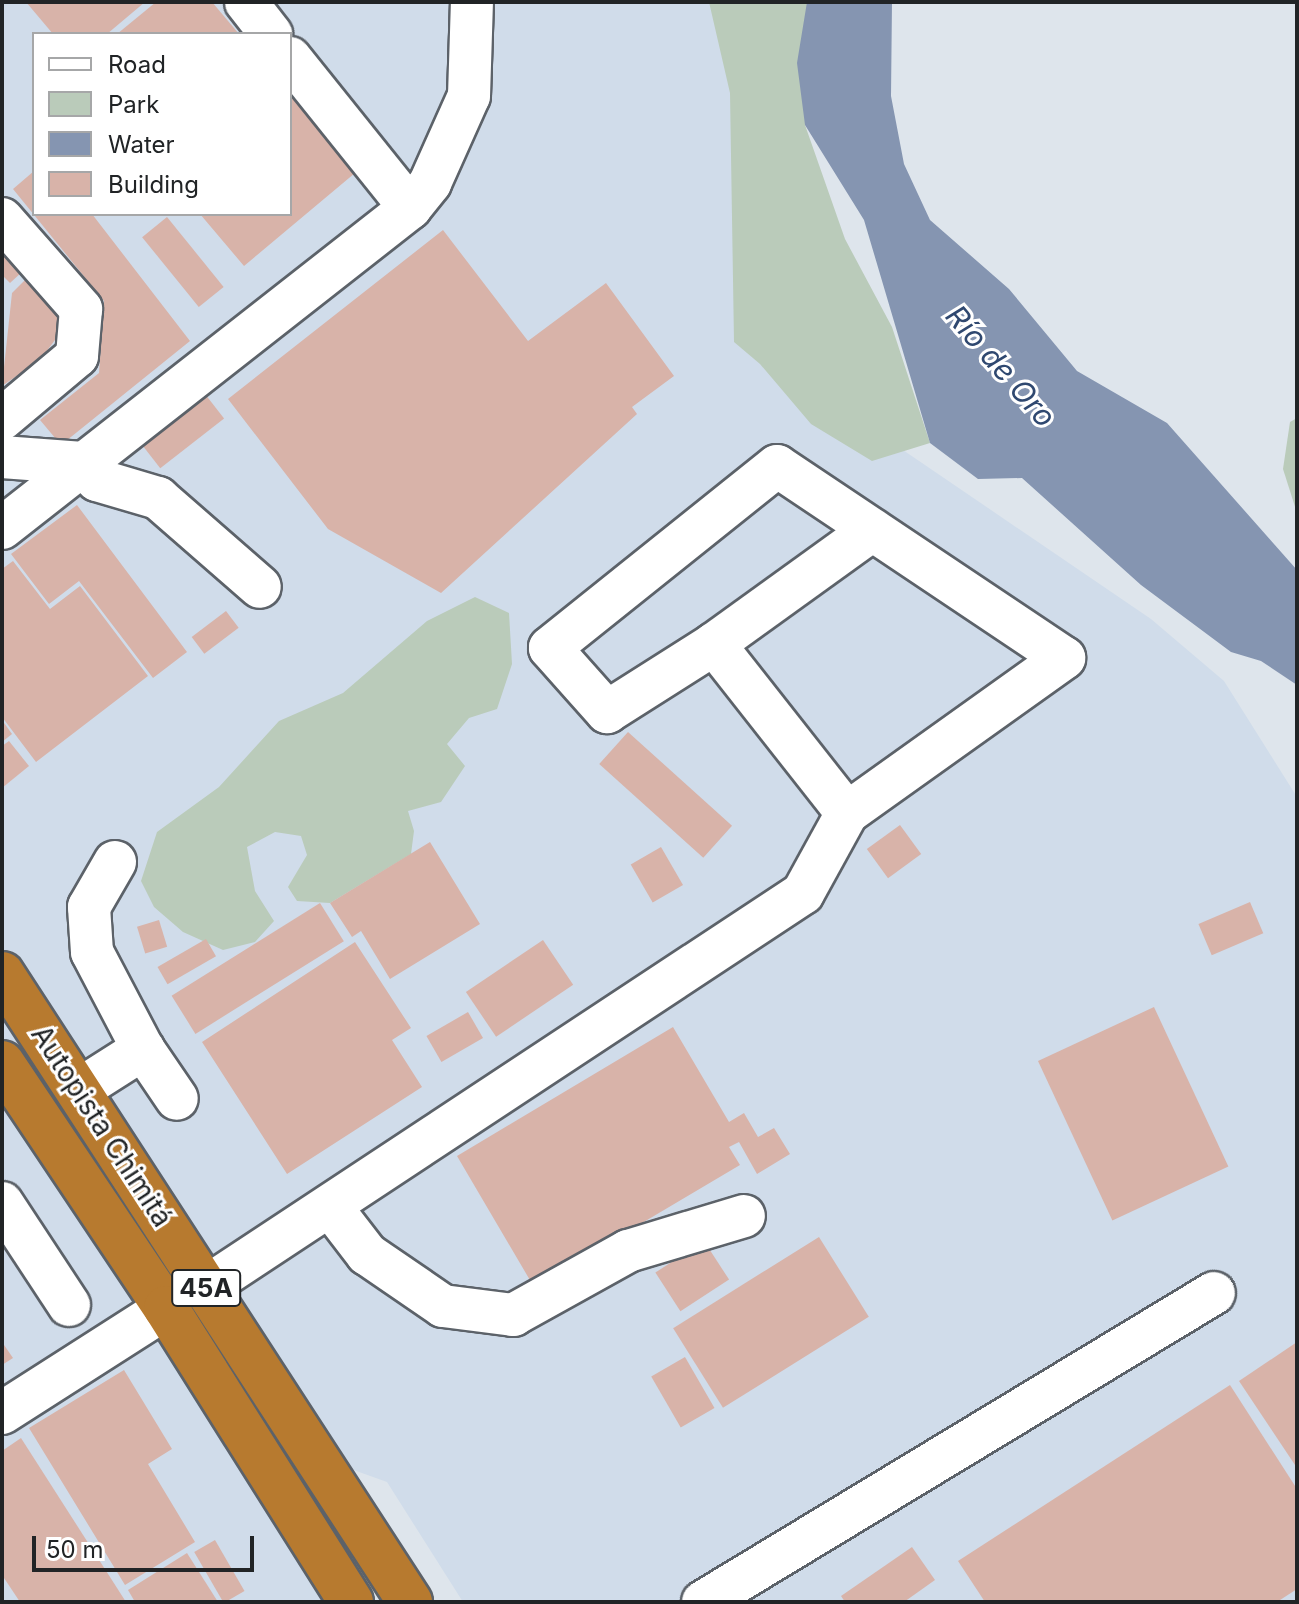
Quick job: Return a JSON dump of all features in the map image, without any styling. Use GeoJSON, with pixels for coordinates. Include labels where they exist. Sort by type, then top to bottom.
{"type":"FeatureCollection","features":[{"type":"Feature","properties":{"kind":"highway","name":"Autopista Chimitá"},"geometry":{"type":"LineString","coordinates":[[2,974],[80,1089],[410,1602]]}},
{"type":"Feature","properties":{"kind":"highway","name":"Autopista Chimitá"},"geometry":{"type":"LineString","coordinates":[[2,1063],[166,1308],[351,1602]]}},
{"type":"Feature","properties":{"kind":"lane"},"geometry":{"type":"LineString","coordinates":[[246,2],[269,32]]}},
{"type":"Feature","properties":{"kind":"lane"},"geometry":{"type":"LineString","coordinates":[[2,528],[410,208],[430,183],[469,96],[472,2]]}},
{"type":"Feature","properties":{"kind":"lane"},"geometry":{"type":"LineString","coordinates":[[292,60],[410,208]]}},
{"type":"Feature","properties":{"kind":"lane"},"geometry":{"type":"LineString","coordinates":[[2,219],[81,309],[77,356],[2,419]]}},
{"type":"Feature","properties":{"kind":"lane"},"geometry":{"type":"LineString","coordinates":[[2,457],[83,463],[97,480],[158,498],[260,587]]}},
{"type":"Feature","properties":{"kind":"lane"},"geometry":{"type":"LineString","coordinates":[[206,1287],[803,893],[847,813],[1064,658],[777,466],[550,648],[607,712],[714,644],[872,530]]}},
{"type":"Feature","properties":{"kind":"lane"},"geometry":{"type":"LineString","coordinates":[[714,644],[847,813]]}},
{"type":"Feature","properties":{"kind":"lane"},"geometry":{"type":"LineString","coordinates":[[115,862],[89,907],[92,952],[143,1049],[177,1099]]}},
{"type":"Feature","properties":{"kind":"lane"},"geometry":{"type":"LineString","coordinates":[[80,1089],[143,1049]]}},
{"type":"Feature","properties":{"kind":"lane"},"geometry":{"type":"LineString","coordinates":[[2,1203],[69,1305]]}},
{"type":"Feature","properties":{"kind":"lane"},"geometry":{"type":"LineString","coordinates":[[330,1206],[367,1254],[443,1306],[513,1315],[628,1251],[744,1216]]}},
{"type":"Feature","properties":{"kind":"lane"},"geometry":{"type":"LineString","coordinates":[[703,1602],[1214,1293]]}},
{"type":"Feature","properties":{"kind":"lane"},"geometry":{"type":"LineString","coordinates":[[2,1413],[166,1308]]}},
{"type":"Feature","properties":{"kind":"shaded area"},"geometry":{"type":"Polygon","coordinates":[[[2,2],[717,2],[738,97],[740,339],[1151,619],[1224,681],[1297,797],[1297,1602],[463,1602],[387,1482],[320,1458],[301,1476],[361,1602],[2,1602],[2,2]]]}},
{"type":"Feature","properties":{"kind":"green space"},"geometry":{"type":"Polygon","coordinates":[[[709,2],[807,2],[805,125],[845,239],[892,327],[930,443],[872,461],[811,424],[760,364],[734,342],[730,93],[709,2]]]}},
{"type":"Feature","properties":{"kind":"green space"},"geometry":{"type":"Polygon","coordinates":[[[1297,418],[1297,513],[1283,469],[1290,422],[1297,418]]]}},
{"type":"Feature","properties":{"kind":"green space"},"geometry":{"type":"Polygon","coordinates":[[[475,597],[509,613],[512,664],[497,709],[469,718],[447,744],[465,766],[441,802],[408,811],[414,831],[411,854],[330,903],[297,901],[288,887],[307,855],[301,836],[275,832],[247,847],[255,891],[274,921],[255,942],[223,950],[183,932],[154,907],[141,881],[157,832],[219,787],[279,721],[343,693],[427,621],[475,597]]]}},
{"type":"Feature","properties":{"kind":"water","name":"Río de Oro"},"geometry":{"type":"Polygon","coordinates":[[[807,2],[892,2],[891,96],[904,164],[930,220],[1009,289],[1077,371],[1167,423],[1297,570],[1297,685],[1261,661],[1231,652],[1141,585],[1022,478],[978,479],[930,443],[864,220],[805,125],[797,63],[807,2]]]}},
{"type":"Feature","properties":{"kind":"building"},"geometry":{"type":"Polygon","coordinates":[[[26,2],[145,2],[109,32],[51,32],[26,2]]]}},
{"type":"Feature","properties":{"kind":"building"},"geometry":{"type":"Polygon","coordinates":[[[156,2],[212,2],[237,32],[119,32],[156,2]]]}},
{"type":"Feature","properties":{"kind":"building"},"geometry":{"type":"Polygon","coordinates":[[[292,97],[355,173],[244,266],[202,216],[292,216],[292,97]]]}},
{"type":"Feature","properties":{"kind":"building"},"geometry":{"type":"Polygon","coordinates":[[[32,173],[32,212],[13,189],[32,173]]]}},
{"type":"Feature","properties":{"kind":"building"},"geometry":{"type":"Polygon","coordinates":[[[35,216],[94,216],[190,341],[61,445],[40,420],[99,373],[104,301],[35,216]]]}},
{"type":"Feature","properties":{"kind":"building"},"geometry":{"type":"Polygon","coordinates":[[[167,217],[224,287],[199,307],[142,237],[167,217]]]}},
{"type":"Feature","properties":{"kind":"building"},"geometry":{"type":"Polygon","coordinates":[[[443,230],[528,341],[606,283],[674,376],[632,407],[637,414],[441,593],[328,529],[228,399],[443,230]]]}},
{"type":"Feature","properties":{"kind":"building"},"geometry":{"type":"Polygon","coordinates":[[[2,252],[22,272],[10,283],[2,275],[2,252]]]}},
{"type":"Feature","properties":{"kind":"building"},"geometry":{"type":"Polygon","coordinates":[[[29,276],[62,319],[61,332],[40,360],[2,386],[12,293],[29,276]]]}},
{"type":"Feature","properties":{"kind":"building"},"geometry":{"type":"Polygon","coordinates":[[[205,394],[224,418],[160,468],[141,444],[205,394]]]}},
{"type":"Feature","properties":{"kind":"building"},"geometry":{"type":"Polygon","coordinates":[[[77,505],[187,652],[153,678],[79,581],[49,604],[11,554],[77,505]]]}},
{"type":"Feature","properties":{"kind":"building"},"geometry":{"type":"Polygon","coordinates":[[[13,561],[50,609],[80,586],[148,676],[36,762],[2,717],[2,569],[13,561]]]}},
{"type":"Feature","properties":{"kind":"building"},"geometry":{"type":"Polygon","coordinates":[[[226,611],[239,628],[204,654],[192,637],[226,611]]]}},
{"type":"Feature","properties":{"kind":"building"},"geometry":{"type":"Polygon","coordinates":[[[2,720],[12,734],[2,742],[2,720]]]}},
{"type":"Feature","properties":{"kind":"building"},"geometry":{"type":"Polygon","coordinates":[[[628,732],[732,826],[703,858],[599,764],[628,732]]]}},
{"type":"Feature","properties":{"kind":"building"},"geometry":{"type":"Polygon","coordinates":[[[9,741],[29,766],[2,788],[2,746],[9,741]]]}},
{"type":"Feature","properties":{"kind":"building"},"geometry":{"type":"Polygon","coordinates":[[[900,825],[921,854],[888,878],[867,849],[900,825]]]}},
{"type":"Feature","properties":{"kind":"building"},"geometry":{"type":"Polygon","coordinates":[[[430,842],[480,924],[390,979],[361,931],[352,937],[330,903],[430,842]]]}},
{"type":"Feature","properties":{"kind":"building"},"geometry":{"type":"Polygon","coordinates":[[[661,847],[683,885],[653,903],[631,864],[661,847]]]}},
{"type":"Feature","properties":{"kind":"building"},"geometry":{"type":"Polygon","coordinates":[[[1250,902],[1263,933],[1212,955],[1198,924],[1250,902]]]}},
{"type":"Feature","properties":{"kind":"building"},"geometry":{"type":"Polygon","coordinates":[[[320,903],[344,941],[195,1034],[172,996],[320,903]]]}},
{"type":"Feature","properties":{"kind":"building"},"geometry":{"type":"Polygon","coordinates":[[[159,920],[167,947],[145,954],[137,927],[159,920]]]}},
{"type":"Feature","properties":{"kind":"building"},"geometry":{"type":"Polygon","coordinates":[[[206,939],[216,956],[168,984],[158,967],[206,939]]]}},
{"type":"Feature","properties":{"kind":"building"},"geometry":{"type":"Polygon","coordinates":[[[543,940],[573,985],[496,1037],[466,992],[543,940]]]}},
{"type":"Feature","properties":{"kind":"building"},"geometry":{"type":"Polygon","coordinates":[[[355,942],[411,1028],[392,1040],[422,1087],[287,1174],[202,1042],[355,942]]]}},
{"type":"Feature","properties":{"kind":"building"},"geometry":{"type":"Polygon","coordinates":[[[1154,1007],[1228,1167],[1112,1221],[1038,1061],[1154,1007]]]}},
{"type":"Feature","properties":{"kind":"building"},"geometry":{"type":"Polygon","coordinates":[[[468,1012],[483,1038],[441,1062],[426,1036],[468,1012]]]}},
{"type":"Feature","properties":{"kind":"building"},"geometry":{"type":"Polygon","coordinates":[[[673,1027],[729,1122],[744,1113],[758,1137],[774,1128],[790,1154],[757,1174],[739,1142],[729,1147],[740,1165],[534,1287],[457,1156],[673,1027]]]}},
{"type":"Feature","properties":{"kind":"building"},"geometry":{"type":"Polygon","coordinates":[[[819,1237],[869,1317],[723,1408],[673,1328],[819,1237]]]}},
{"type":"Feature","properties":{"kind":"building"},"geometry":{"type":"Polygon","coordinates":[[[704,1241],[729,1280],[680,1311],[655,1273],[704,1241]]]}},
{"type":"Feature","properties":{"kind":"building"},"geometry":{"type":"Polygon","coordinates":[[[2,1342],[13,1358],[2,1365],[2,1342]]]}},
{"type":"Feature","properties":{"kind":"building"},"geometry":{"type":"Polygon","coordinates":[[[1297,1342],[1297,1468],[1239,1381],[1297,1342]]]}},
{"type":"Feature","properties":{"kind":"building"},"geometry":{"type":"Polygon","coordinates":[[[685,1357],[714,1408],[681,1428],[651,1376],[685,1357]]]}},
{"type":"Feature","properties":{"kind":"building"},"geometry":{"type":"Polygon","coordinates":[[[124,1370],[172,1449],[148,1464],[195,1542],[125,1585],[29,1428],[124,1370]]]}},
{"type":"Feature","properties":{"kind":"building"},"geometry":{"type":"Polygon","coordinates":[[[1230,1385],[1297,1489],[1297,1589],[1277,1602],[985,1602],[958,1561],[1230,1385]]]}},
{"type":"Feature","properties":{"kind":"building"},"geometry":{"type":"Polygon","coordinates":[[[21,1438],[126,1602],[20,1602],[2,1575],[2,1451],[21,1438]]]}},
{"type":"Feature","properties":{"kind":"building"},"geometry":{"type":"Polygon","coordinates":[[[215,1540],[244,1591],[223,1602],[194,1552],[215,1540]]]}},
{"type":"Feature","properties":{"kind":"building"},"geometry":{"type":"Polygon","coordinates":[[[912,1547],[935,1580],[904,1602],[845,1602],[841,1596],[912,1547]]]}},
{"type":"Feature","properties":{"kind":"building"},"geometry":{"type":"Polygon","coordinates":[[[187,1553],[218,1602],[135,1602],[128,1590],[187,1553]]]}}]}
